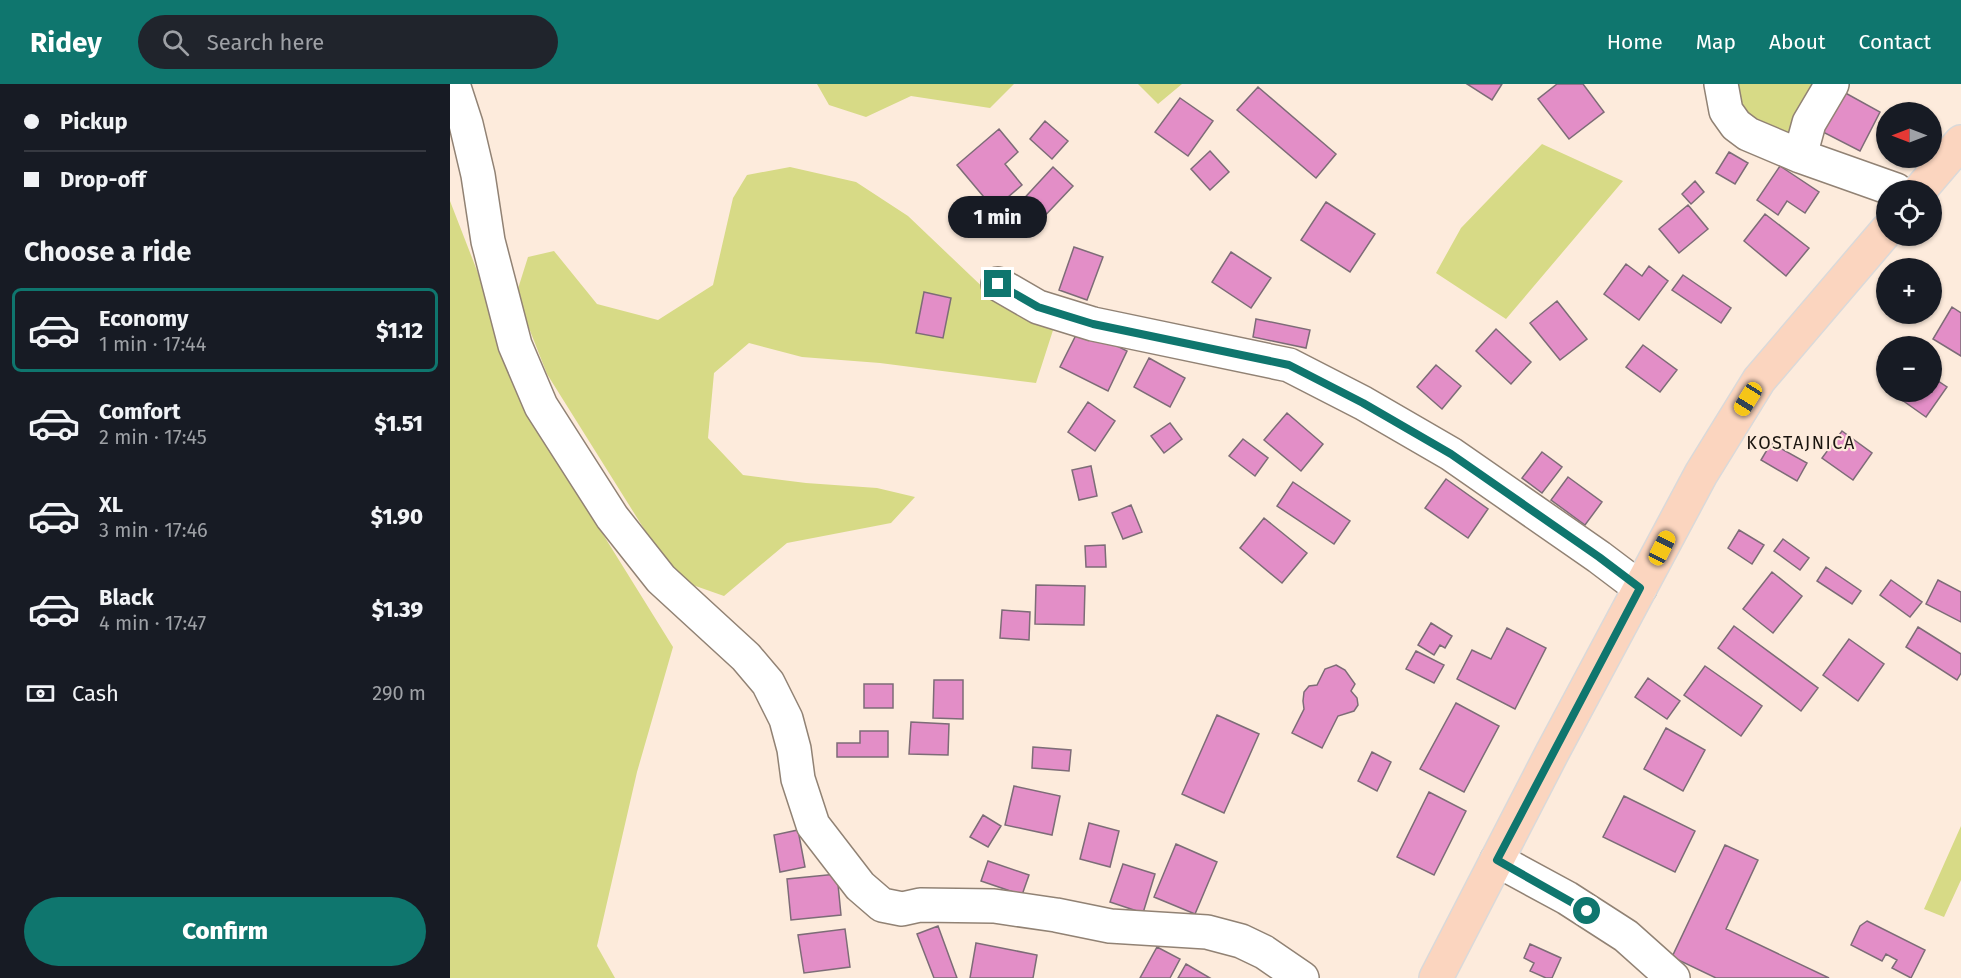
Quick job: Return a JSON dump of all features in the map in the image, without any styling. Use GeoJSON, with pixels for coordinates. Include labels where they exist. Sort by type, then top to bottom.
{"type":"FeatureCollection","features":[{"type":"Feature","properties":{"kind":"main road"},"geometry":{"type":"LineString","coordinates":[[1929,180],[1961,142]]}},
{"type":"Feature","properties":{"kind":"main road"},"geometry":{"type":"LineString","coordinates":[[1436,978],[1701,474],[1759,380],[1876,243]]}},
{"type":"Feature","properties":{"kind":"street"},"geometry":{"type":"LineString","coordinates":[[453,84],[466,124],[478,176],[488,241],[515,345],[541,406],[612,517],[661,579],[746,657],[768,683],[786,718],[794,749],[798,779],[813,825],[860,886],[882,905],[902,909],[920,905],[994,906],[1110,926],[1207,932],[1241,941],[1264,952],[1302,978]]}},
{"type":"Feature","properties":{"kind":"street"},"geometry":{"type":"LineString","coordinates":[[1722,84],[1726,111],[1736,125],[1748,134],[1800,156],[1876,183]]}},
{"type":"Feature","properties":{"kind":"street"},"geometry":{"type":"LineString","coordinates":[[1800,156],[1809,123],[1832,84]]}},
{"type":"Feature","properties":{"kind":"street"},"geometry":{"type":"LineString","coordinates":[[998,284],[1038,307],[1093,324],[1289,365],[1363,403],[1451,454],[1640,588]]}},
{"type":"Feature","properties":{"kind":"street"},"geometry":{"type":"LineString","coordinates":[[1497,860],[1567,898],[1626,936],[1673,978]]}},
{"type":"Feature","properties":{"kind":"green space"},"geometry":{"type":"Polygon","coordinates":[[[817,84],[1014,84],[990,108],[911,96],[866,117],[829,105],[817,84]]]}},
{"type":"Feature","properties":{"kind":"green space"},"geometry":{"type":"Polygon","coordinates":[[[1138,84],[1182,84],[1158,104],[1138,84]]]}},
{"type":"Feature","properties":{"kind":"green space"},"geometry":{"type":"Polygon","coordinates":[[[1733,84],[1815,84],[1789,141],[1747,122],[1733,84]]]}},
{"type":"Feature","properties":{"kind":"green space"},"geometry":{"type":"Polygon","coordinates":[[[1542,144],[1623,181],[1506,319],[1436,273],[1461,228],[1542,144]]]}},
{"type":"Feature","properties":{"kind":"green space"},"geometry":{"type":"Polygon","coordinates":[[[790,167],[856,182],[908,216],[992,296],[1055,324],[1036,383],[880,363],[802,357],[749,343],[714,373],[708,438],[743,475],[806,483],[877,488],[915,497],[891,523],[787,543],[724,596],[687,583],[661,556],[547,374],[516,295],[528,257],[554,251],[597,304],[658,320],[713,285],[733,198],[747,175],[790,167]]]}},
{"type":"Feature","properties":{"kind":"green space"},"geometry":{"type":"Polygon","coordinates":[[[450,201],[540,433],[673,647],[637,772],[597,946],[615,978],[450,978],[450,201]]]}},
{"type":"Feature","properties":{"kind":"green space"},"geometry":{"type":"Polygon","coordinates":[[[1961,826],[1961,880],[1944,917],[1924,909],[1961,826]]]}},
{"type":"Feature","properties":{"kind":"building"},"geometry":{"type":"Polygon","coordinates":[[[1467,84],[1502,84],[1492,100],[1467,84]]]}},
{"type":"Feature","properties":{"kind":"building"},"geometry":{"type":"Polygon","coordinates":[[[1557,84],[1583,84],[1604,112],[1569,139],[1538,99],[1557,84]]]}},
{"type":"Feature","properties":{"kind":"building"},"geometry":{"type":"Polygon","coordinates":[[[1258,87],[1336,154],[1316,178],[1237,110],[1258,87]]]}},
{"type":"Feature","properties":{"kind":"building"},"geometry":{"type":"Polygon","coordinates":[[[1840,90],[1876,110],[1876,120],[1860,151],[1819,130],[1840,90]]]}},
{"type":"Feature","properties":{"kind":"building"},"geometry":{"type":"Polygon","coordinates":[[[1180,98],[1213,121],[1188,156],[1155,132],[1180,98]]]}},
{"type":"Feature","properties":{"kind":"building"},"geometry":{"type":"Polygon","coordinates":[[[1045,121],[1068,141],[1052,159],[1030,139],[1045,121]]]}},
{"type":"Feature","properties":{"kind":"building"},"geometry":{"type":"Polygon","coordinates":[[[999,129],[1018,152],[1005,164],[1022,185],[994,209],[957,165],[999,129]]]}},
{"type":"Feature","properties":{"kind":"building"},"geometry":{"type":"Polygon","coordinates":[[[1210,151],[1229,172],[1210,190],[1191,169],[1210,151]]]}},
{"type":"Feature","properties":{"kind":"building"},"geometry":{"type":"Polygon","coordinates":[[[1729,152],[1748,163],[1735,184],[1716,173],[1729,152]]]}},
{"type":"Feature","properties":{"kind":"building"},"geometry":{"type":"Polygon","coordinates":[[[1780,166],[1819,192],[1805,213],[1787,201],[1778,215],[1757,200],[1780,166]]]}},
{"type":"Feature","properties":{"kind":"building"},"geometry":{"type":"Polygon","coordinates":[[[1053,167],[1073,186],[1038,223],[1018,205],[1053,167]]]}},
{"type":"Feature","properties":{"kind":"building"},"geometry":{"type":"Polygon","coordinates":[[[1695,181],[1704,192],[1691,204],[1682,194],[1695,181]]]}},
{"type":"Feature","properties":{"kind":"building"},"geometry":{"type":"Polygon","coordinates":[[[1326,202],[1375,234],[1350,272],[1301,240],[1326,202]]]}},
{"type":"Feature","properties":{"kind":"building"},"geometry":{"type":"Polygon","coordinates":[[[1688,205],[1708,229],[1679,253],[1659,229],[1688,205]]]}},
{"type":"Feature","properties":{"kind":"building"},"geometry":{"type":"Polygon","coordinates":[[[1765,214],[1809,248],[1786,276],[1744,241],[1765,214]]]}},
{"type":"Feature","properties":{"kind":"building"},"geometry":{"type":"Polygon","coordinates":[[[1074,247],[1103,257],[1087,300],[1059,290],[1074,247]]]}},
{"type":"Feature","properties":{"kind":"building"},"geometry":{"type":"Polygon","coordinates":[[[1231,252],[1271,278],[1251,308],[1212,282],[1231,252]]]}},
{"type":"Feature","properties":{"kind":"building"},"geometry":{"type":"Polygon","coordinates":[[[1626,264],[1642,276],[1649,266],[1668,281],[1639,320],[1604,294],[1626,264]]]}},
{"type":"Feature","properties":{"kind":"building"},"geometry":{"type":"Polygon","coordinates":[[[1683,275],[1731,308],[1721,323],[1672,290],[1683,275]]]}},
{"type":"Feature","properties":{"kind":"building"},"geometry":{"type":"Polygon","coordinates":[[[924,292],[951,298],[943,338],[916,333],[924,292]]]}},
{"type":"Feature","properties":{"kind":"building"},"geometry":{"type":"Polygon","coordinates":[[[1557,301],[1587,339],[1560,360],[1530,323],[1557,301]]]}},
{"type":"Feature","properties":{"kind":"building"},"geometry":{"type":"Polygon","coordinates":[[[1952,307],[1961,313],[1961,356],[1942,344],[1942,336],[1935,336],[1952,307]]]}},
{"type":"Feature","properties":{"kind":"building"},"geometry":{"type":"Polygon","coordinates":[[[1256,319],[1310,330],[1306,348],[1253,337],[1256,319]]]}},
{"type":"Feature","properties":{"kind":"building"},"geometry":{"type":"Polygon","coordinates":[[[1080,327],[1127,351],[1108,391],[1060,367],[1080,327]]]}},
{"type":"Feature","properties":{"kind":"building"},"geometry":{"type":"Polygon","coordinates":[[[1496,329],[1531,362],[1511,384],[1476,351],[1496,329]]]}},
{"type":"Feature","properties":{"kind":"building"},"geometry":{"type":"Polygon","coordinates":[[[1643,345],[1677,370],[1660,392],[1626,367],[1643,345]]]}},
{"type":"Feature","properties":{"kind":"building"},"geometry":{"type":"Polygon","coordinates":[[[1149,358],[1185,378],[1170,407],[1134,387],[1149,358]]]}},
{"type":"Feature","properties":{"kind":"building"},"geometry":{"type":"Polygon","coordinates":[[[1436,365],[1461,386],[1442,409],[1417,387],[1436,365]]]}},
{"type":"Feature","properties":{"kind":"building"},"geometry":{"type":"Polygon","coordinates":[[[1942,384],[1947,387],[1942,394],[1942,384]]]}},
{"type":"Feature","properties":{"kind":"building"},"geometry":{"type":"Polygon","coordinates":[[[1088,402],[1115,421],[1095,451],[1068,432],[1088,402]]]}},
{"type":"Feature","properties":{"kind":"building"},"geometry":{"type":"Polygon","coordinates":[[[1905,402],[1936,402],[1926,417],[1905,402]]]}},
{"type":"Feature","properties":{"kind":"building"},"geometry":{"type":"Polygon","coordinates":[[[1287,413],[1323,444],[1301,471],[1264,440],[1287,413]]]}},
{"type":"Feature","properties":{"kind":"building"},"geometry":{"type":"Polygon","coordinates":[[[1170,423],[1182,439],[1164,453],[1151,436],[1170,423]]]}},
{"type":"Feature","properties":{"kind":"building"},"geometry":{"type":"Polygon","coordinates":[[[1842,431],[1872,453],[1853,480],[1822,458],[1842,431]]]}},
{"type":"Feature","properties":{"kind":"building"},"geometry":{"type":"Polygon","coordinates":[[[1243,439],[1268,458],[1255,476],[1229,456],[1243,439]]]}},
{"type":"Feature","properties":{"kind":"building"},"geometry":{"type":"Polygon","coordinates":[[[1771,443],[1807,463],[1797,481],[1761,460],[1771,443]]]}},
{"type":"Feature","properties":{"kind":"building"},"geometry":{"type":"Polygon","coordinates":[[[1542,452],[1562,467],[1542,493],[1522,478],[1542,452]]]}},
{"type":"Feature","properties":{"kind":"building"},"geometry":{"type":"Polygon","coordinates":[[[1091,466],[1097,496],[1079,500],[1072,470],[1091,466]]]}},
{"type":"Feature","properties":{"kind":"building"},"geometry":{"type":"Polygon","coordinates":[[[1568,477],[1602,502],[1585,525],[1551,500],[1568,477]]]}},
{"type":"Feature","properties":{"kind":"building"},"geometry":{"type":"Polygon","coordinates":[[[1446,479],[1488,509],[1468,538],[1425,508],[1446,479]]]}},
{"type":"Feature","properties":{"kind":"building"},"geometry":{"type":"Polygon","coordinates":[[[1293,482],[1350,521],[1334,544],[1277,506],[1293,482]]]}},
{"type":"Feature","properties":{"kind":"building"},"geometry":{"type":"Polygon","coordinates":[[[1131,505],[1142,532],[1123,539],[1112,513],[1131,505]]]}},
{"type":"Feature","properties":{"kind":"building"},"geometry":{"type":"Polygon","coordinates":[[[1264,518],[1307,553],[1282,583],[1240,548],[1264,518]]]}},
{"type":"Feature","properties":{"kind":"building"},"geometry":{"type":"Polygon","coordinates":[[[1739,530],[1764,545],[1752,564],[1728,548],[1739,530]]]}},
{"type":"Feature","properties":{"kind":"building"},"geometry":{"type":"Polygon","coordinates":[[[1783,539],[1809,558],[1800,570],[1774,551],[1783,539]]]}},
{"type":"Feature","properties":{"kind":"building"},"geometry":{"type":"Polygon","coordinates":[[[1105,545],[1106,567],[1086,567],[1085,546],[1105,545]]]}},
{"type":"Feature","properties":{"kind":"building"},"geometry":{"type":"Polygon","coordinates":[[[1826,567],[1861,591],[1852,604],[1817,581],[1826,567]]]}},
{"type":"Feature","properties":{"kind":"building"},"geometry":{"type":"Polygon","coordinates":[[[1772,572],[1802,596],[1773,633],[1743,609],[1772,572]]]}},
{"type":"Feature","properties":{"kind":"building"},"geometry":{"type":"Polygon","coordinates":[[[1891,580],[1922,602],[1910,617],[1880,595],[1891,580]]]}},
{"type":"Feature","properties":{"kind":"building"},"geometry":{"type":"Polygon","coordinates":[[[1938,580],[1961,592],[1961,622],[1926,604],[1938,580]]]}},
{"type":"Feature","properties":{"kind":"building"},"geometry":{"type":"Polygon","coordinates":[[[1036,585],[1085,586],[1084,625],[1035,624],[1036,585]]]}},
{"type":"Feature","properties":{"kind":"building"},"geometry":{"type":"Polygon","coordinates":[[[1002,610],[1030,612],[1029,640],[1000,638],[1002,610]]]}},
{"type":"Feature","properties":{"kind":"building"},"geometry":{"type":"Polygon","coordinates":[[[1431,623],[1452,636],[1445,648],[1440,645],[1434,655],[1418,645],[1431,623]]]}},
{"type":"Feature","properties":{"kind":"building"},"geometry":{"type":"Polygon","coordinates":[[[1734,626],[1818,688],[1801,711],[1718,648],[1734,626]]]}},
{"type":"Feature","properties":{"kind":"building"},"geometry":{"type":"Polygon","coordinates":[[[1918,627],[1961,654],[1961,673],[1957,680],[1906,647],[1918,627]]]}},
{"type":"Feature","properties":{"kind":"building"},"geometry":{"type":"Polygon","coordinates":[[[1507,628],[1546,648],[1515,709],[1457,679],[1472,650],[1491,659],[1507,628]]]}},
{"type":"Feature","properties":{"kind":"building"},"geometry":{"type":"Polygon","coordinates":[[[1849,639],[1884,664],[1858,701],[1823,675],[1849,639]]]}},
{"type":"Feature","properties":{"kind":"building"},"geometry":{"type":"Polygon","coordinates":[[[1416,651],[1444,665],[1434,683],[1406,669],[1416,651]]]}},
{"type":"Feature","properties":{"kind":"building"},"geometry":{"type":"Polygon","coordinates":[[[1336,665],[1345,670],[1355,684],[1351,691],[1357,698],[1358,705],[1354,711],[1338,716],[1322,748],[1292,733],[1304,709],[1304,692],[1309,686],[1317,685],[1325,669],[1336,665]]]}},
{"type":"Feature","properties":{"kind":"building"},"geometry":{"type":"Polygon","coordinates":[[[1705,666],[1762,706],[1741,736],[1684,695],[1705,666]]]}},
{"type":"Feature","properties":{"kind":"building"},"geometry":{"type":"Polygon","coordinates":[[[1648,678],[1680,701],[1667,719],[1635,697],[1648,678]]]}},
{"type":"Feature","properties":{"kind":"building"},"geometry":{"type":"Polygon","coordinates":[[[934,680],[963,680],[963,719],[933,718],[934,680]]]}},
{"type":"Feature","properties":{"kind":"building"},"geometry":{"type":"Polygon","coordinates":[[[864,684],[893,684],[893,708],[864,708],[864,684]]]}},
{"type":"Feature","properties":{"kind":"building"},"geometry":{"type":"Polygon","coordinates":[[[1456,703],[1499,726],[1464,792],[1420,769],[1456,703]]]}},
{"type":"Feature","properties":{"kind":"building"},"geometry":{"type":"Polygon","coordinates":[[[1217,715],[1259,734],[1224,813],[1182,794],[1217,715]]]}},
{"type":"Feature","properties":{"kind":"building"},"geometry":{"type":"Polygon","coordinates":[[[911,722],[949,724],[948,755],[909,754],[911,722]]]}},
{"type":"Feature","properties":{"kind":"building"},"geometry":{"type":"Polygon","coordinates":[[[1666,728],[1705,750],[1683,791],[1644,769],[1666,728]]]}},
{"type":"Feature","properties":{"kind":"building"},"geometry":{"type":"Polygon","coordinates":[[[860,731],[888,731],[888,757],[837,757],[837,743],[860,743],[860,731]]]}},
{"type":"Feature","properties":{"kind":"building"},"geometry":{"type":"Polygon","coordinates":[[[1033,747],[1071,750],[1069,771],[1032,768],[1033,747]]]}},
{"type":"Feature","properties":{"kind":"building"},"geometry":{"type":"Polygon","coordinates":[[[1372,752],[1391,762],[1377,791],[1358,781],[1372,752]]]}},
{"type":"Feature","properties":{"kind":"building"},"geometry":{"type":"Polygon","coordinates":[[[1014,786],[1060,796],[1052,835],[1005,825],[1014,786]]]}},
{"type":"Feature","properties":{"kind":"building"},"geometry":{"type":"Polygon","coordinates":[[[1429,792],[1466,811],[1434,875],[1397,857],[1429,792]]]}},
{"type":"Feature","properties":{"kind":"building"},"geometry":{"type":"Polygon","coordinates":[[[1624,796],[1695,831],[1675,872],[1603,837],[1624,796]]]}},
{"type":"Feature","properties":{"kind":"building"},"geometry":{"type":"Polygon","coordinates":[[[983,815],[1001,826],[988,847],[970,837],[983,815]]]}},
{"type":"Feature","properties":{"kind":"building"},"geometry":{"type":"Polygon","coordinates":[[[1089,823],[1119,831],[1110,867],[1080,859],[1089,823]]]}},
{"type":"Feature","properties":{"kind":"building"},"geometry":{"type":"Polygon","coordinates":[[[798,830],[805,867],[780,872],[774,835],[798,830]]]}},
{"type":"Feature","properties":{"kind":"building"},"geometry":{"type":"Polygon","coordinates":[[[1176,844],[1217,862],[1195,914],[1154,897],[1176,844]]]}},
{"type":"Feature","properties":{"kind":"building"},"geometry":{"type":"Polygon","coordinates":[[[1725,845],[1758,860],[1726,929],[1829,978],[1716,978],[1672,957],[1725,845]]]}},
{"type":"Feature","properties":{"kind":"building"},"geometry":{"type":"Polygon","coordinates":[[[988,861],[1029,875],[1022,895],[981,881],[988,861]]]}},
{"type":"Feature","properties":{"kind":"building"},"geometry":{"type":"Polygon","coordinates":[[[1123,864],[1155,874],[1143,913],[1110,902],[1123,864]]]}},
{"type":"Feature","properties":{"kind":"building"},"geometry":{"type":"Polygon","coordinates":[[[837,874],[841,915],[791,920],[787,879],[837,874]]]}},
{"type":"Feature","properties":{"kind":"building"},"geometry":{"type":"Polygon","coordinates":[[[1867,921],[1925,950],[1911,978],[1892,968],[1897,960],[1886,954],[1882,961],[1851,945],[1860,926],[1867,921]]]}},
{"type":"Feature","properties":{"kind":"building"},"geometry":{"type":"Polygon","coordinates":[[[938,926],[957,978],[934,978],[917,934],[938,926]]]}},
{"type":"Feature","properties":{"kind":"building"},"geometry":{"type":"Polygon","coordinates":[[[845,929],[850,967],[804,973],[798,935],[845,929]]]}},
{"type":"Feature","properties":{"kind":"building"},"geometry":{"type":"Polygon","coordinates":[[[976,943],[1037,955],[1033,978],[970,978],[976,943]]]}},
{"type":"Feature","properties":{"kind":"building"},"geometry":{"type":"Polygon","coordinates":[[[1530,944],[1561,958],[1552,978],[1546,978],[1530,971],[1534,963],[1524,958],[1530,944]]]}},
{"type":"Feature","properties":{"kind":"building"},"geometry":{"type":"Polygon","coordinates":[[[1157,947],[1180,959],[1170,978],[1140,978],[1157,947]]]}},
{"type":"Feature","properties":{"kind":"building"},"geometry":{"type":"Polygon","coordinates":[[[1186,964],[1210,978],[1178,978],[1186,964]]]}},
{"type":"Feature","properties":{"kind":"district","name":"KOSTAJNICA"},"geometry":{"type":"Point","coordinates":[1801,443]}},
{"type":"Feature","properties":{"kind":"route"},"geometry":{"type":"LineString","coordinates":[[998,284],[1038,307],[1093,324],[1289,365],[1363,403],[1451,454],[1640,588],[1497,860],[1587,911]]}}]}
